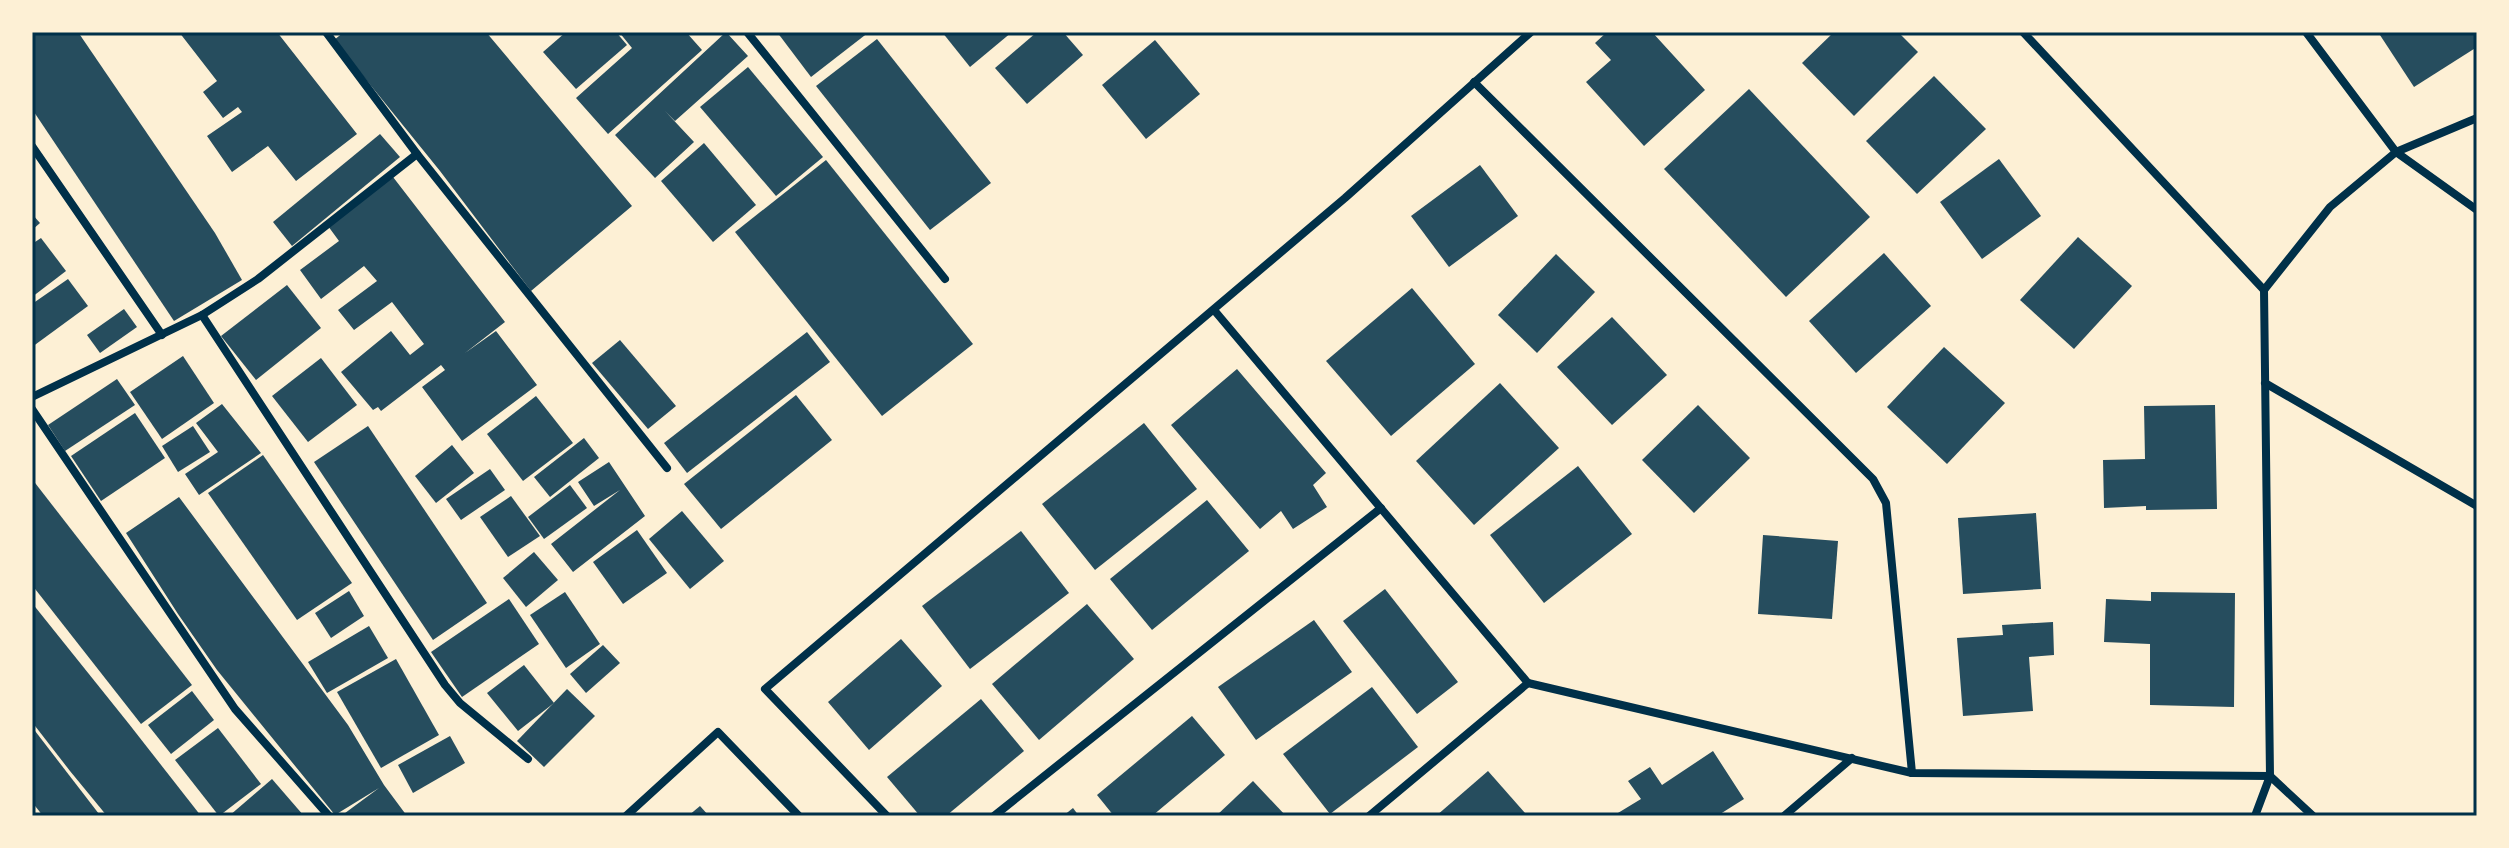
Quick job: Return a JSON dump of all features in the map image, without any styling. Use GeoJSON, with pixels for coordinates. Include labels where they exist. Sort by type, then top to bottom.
{"type":"FeatureCollection","features":[{"type":"Feature","properties":{"kind":"street"},"geometry":{"type":"LineString","coordinates":[[326,32],[417,154],[667,468]]}},
{"type":"Feature","properties":{"kind":"street"},"geometry":{"type":"LineString","coordinates":[[747,32],[945,279]]}},
{"type":"Feature","properties":{"kind":"street"},"geometry":{"type":"LineString","coordinates":[[887,816],[765,689],[1214,310],[1531,32]]}},
{"type":"Feature","properties":{"kind":"street"},"geometry":{"type":"LineString","coordinates":[[2023,32],[2264,290]]}},
{"type":"Feature","properties":{"kind":"street"},"geometry":{"type":"LineString","coordinates":[[2306,32],[2396,152],[2477,210]]}},
{"type":"Feature","properties":{"kind":"street"},"geometry":{"type":"LineString","coordinates":[[1474,82],[1873,479],[1881,491],[1886,503],[1912,773]]}},
{"type":"Feature","properties":{"kind":"street"},"geometry":{"type":"LineString","coordinates":[[2255,816],[2270,776],[2264,290],[2330,207],[2396,152],[2477,118]]}},
{"type":"Feature","properties":{"kind":"street"},"geometry":{"type":"LineString","coordinates":[[32,146],[162,335]]}},
{"type":"Feature","properties":{"kind":"street"},"geometry":{"type":"LineString","coordinates":[[32,397],[202,315],[258,279],[417,154]]}},
{"type":"Feature","properties":{"kind":"street"},"geometry":{"type":"LineString","coordinates":[[1214,310],[1528,683],[1912,773],[2270,776],[2313,816]]}},
{"type":"Feature","properties":{"kind":"street"},"geometry":{"type":"LineString","coordinates":[[202,315],[445,685],[460,703],[528,759]]}},
{"type":"Feature","properties":{"kind":"street"},"geometry":{"type":"LineString","coordinates":[[2265,383],[2477,506]]}},
{"type":"Feature","properties":{"kind":"street"},"geometry":{"type":"LineString","coordinates":[[32,409],[235,709],[329,816]]}},
{"type":"Feature","properties":{"kind":"street"},"geometry":{"type":"LineString","coordinates":[[994,816],[1381,508]]}},
{"type":"Feature","properties":{"kind":"street"},"geometry":{"type":"LineString","coordinates":[[1369,816],[1528,683]]}},
{"type":"Feature","properties":{"kind":"street"},"geometry":{"type":"LineString","coordinates":[[626,816],[718,732],[799,816]]}},
{"type":"Feature","properties":{"kind":"street"},"geometry":{"type":"LineString","coordinates":[[1784,816],[1852,758]]}},
{"type":"Feature","properties":{"kind":"building"},"geometry":{"type":"Polygon","coordinates":[[[32,32],[78,32],[215,233],[242,280],[174,321],[32,109],[32,32]]]}},
{"type":"Feature","properties":{"kind":"building"},"geometry":{"type":"Polygon","coordinates":[[[179,32],[277,32],[357,134],[296,181],[268,146],[232,172],[207,136],[242,112],[238,107],[223,118],[203,92],[217,81],[179,32]]]}},
{"type":"Feature","properties":{"kind":"building"},"geometry":{"type":"Polygon","coordinates":[[[344,32],[486,32],[632,206],[531,291],[440,171],[334,40],[344,32]]]}},
{"type":"Feature","properties":{"kind":"building"},"geometry":{"type":"Polygon","coordinates":[[[566,32],[616,32],[627,45],[576,89],[543,52],[566,32]]]}},
{"type":"Feature","properties":{"kind":"building"},"geometry":{"type":"Polygon","coordinates":[[[619,32],[686,32],[702,50],[608,134],[576,98],[632,48],[619,32]]]}},
{"type":"Feature","properties":{"kind":"building"},"geometry":{"type":"Polygon","coordinates":[[[726,32],[748,56],[675,121],[665,111],[694,142],[655,178],[615,135],[726,32]]]}},
{"type":"Feature","properties":{"kind":"building"},"geometry":{"type":"Polygon","coordinates":[[[777,32],[869,32],[811,77],[777,32]]]}},
{"type":"Feature","properties":{"kind":"building"},"geometry":{"type":"Polygon","coordinates":[[[942,32],[1012,32],[970,67],[942,32]]]}},
{"type":"Feature","properties":{"kind":"building"},"geometry":{"type":"Polygon","coordinates":[[[1037,32],[1063,32],[1083,55],[1027,104],[995,68],[1037,32]]]}},
{"type":"Feature","properties":{"kind":"building"},"geometry":{"type":"Polygon","coordinates":[[[1607,32],[1652,32],[1705,90],[1644,146],[1586,82],[1611,60],[1595,43],[1607,32]]]}},
{"type":"Feature","properties":{"kind":"building"},"geometry":{"type":"Polygon","coordinates":[[[1834,32],[1898,32],[1918,52],[1854,116],[1802,63],[1834,32]]]}},
{"type":"Feature","properties":{"kind":"building"},"geometry":{"type":"Polygon","coordinates":[[[2378,32],[2477,32],[2477,47],[2414,87],[2378,32]]]}},
{"type":"Feature","properties":{"kind":"building"},"geometry":{"type":"Polygon","coordinates":[[[877,39],[991,183],[930,230],[816,86],[877,39]]]}},
{"type":"Feature","properties":{"kind":"building"},"geometry":{"type":"Polygon","coordinates":[[[1155,40],[1200,94],[1146,139],[1102,85],[1155,40]]]}},
{"type":"Feature","properties":{"kind":"building"},"geometry":{"type":"Polygon","coordinates":[[[748,67],[823,157],[776,196],[700,107],[748,67]]]}},
{"type":"Feature","properties":{"kind":"building"},"geometry":{"type":"Polygon","coordinates":[[[1934,76],[1986,129],[1917,194],[1866,141],[1934,76]]]}},
{"type":"Feature","properties":{"kind":"building"},"geometry":{"type":"Polygon","coordinates":[[[1749,89],[1870,217],[1786,297],[1664,169],[1749,89]]]}},
{"type":"Feature","properties":{"kind":"building"},"geometry":{"type":"Polygon","coordinates":[[[380,134],[400,157],[292,246],[273,222],[380,134]]]}},
{"type":"Feature","properties":{"kind":"building"},"geometry":{"type":"Polygon","coordinates":[[[704,143],[756,205],[713,242],[661,181],[704,143]]]}},
{"type":"Feature","properties":{"kind":"building"},"geometry":{"type":"Polygon","coordinates":[[[1999,159],[2041,216],[1982,259],[1940,202],[1999,159]]]}},
{"type":"Feature","properties":{"kind":"building"},"geometry":{"type":"Polygon","coordinates":[[[826,160],[973,344],[882,416],[735,232],[826,160]]]}},
{"type":"Feature","properties":{"kind":"building"},"geometry":{"type":"Polygon","coordinates":[[[1480,165],[1518,216],[1449,267],[1411,216],[1480,165]]]}},
{"type":"Feature","properties":{"kind":"building"},"geometry":{"type":"Polygon","coordinates":[[[393,177],[505,322],[465,353],[496,331],[537,385],[462,441],[422,387],[445,370],[441,365],[381,411],[378,407],[373,410],[341,372],[391,331],[410,355],[424,344],[392,302],[354,330],[338,310],[377,281],[364,266],[321,299],[300,270],[339,241],[328,226],[393,177]]]}},
{"type":"Feature","properties":{"kind":"building"},"geometry":{"type":"Polygon","coordinates":[[[32,214],[40,223],[32,230],[32,214]]]}},
{"type":"Feature","properties":{"kind":"building"},"geometry":{"type":"Polygon","coordinates":[[[2078,237],[2132,286],[2074,349],[2020,300],[2078,237]]]}},
{"type":"Feature","properties":{"kind":"building"},"geometry":{"type":"Polygon","coordinates":[[[41,238],[66,271],[32,297],[32,244],[41,238]]]}},
{"type":"Feature","properties":{"kind":"building"},"geometry":{"type":"Polygon","coordinates":[[[1884,253],[1931,306],[1856,373],[1809,321],[1884,253]]]}},
{"type":"Feature","properties":{"kind":"building"},"geometry":{"type":"Polygon","coordinates":[[[1556,254],[1595,292],[1537,353],[1498,315],[1556,254]]]}},
{"type":"Feature","properties":{"kind":"building"},"geometry":{"type":"Polygon","coordinates":[[[68,279],[88,306],[32,347],[32,304],[68,279]]]}},
{"type":"Feature","properties":{"kind":"building"},"geometry":{"type":"Polygon","coordinates":[[[287,285],[321,328],[256,380],[221,336],[287,285]]]}},
{"type":"Feature","properties":{"kind":"building"},"geometry":{"type":"Polygon","coordinates":[[[1412,288],[1475,364],[1391,436],[1326,361],[1412,288]]]}},
{"type":"Feature","properties":{"kind":"building"},"geometry":{"type":"Polygon","coordinates":[[[124,309],[137,327],[100,353],[87,335],[124,309]]]}},
{"type":"Feature","properties":{"kind":"building"},"geometry":{"type":"Polygon","coordinates":[[[1612,317],[1667,375],[1612,425],[1557,367],[1612,317]]]}},
{"type":"Feature","properties":{"kind":"building"},"geometry":{"type":"Polygon","coordinates":[[[807,332],[830,362],[687,473],[664,443],[807,332]]]}},
{"type":"Feature","properties":{"kind":"building"},"geometry":{"type":"Polygon","coordinates":[[[620,340],[676,406],[648,429],[592,363],[620,340]]]}},
{"type":"Feature","properties":{"kind":"building"},"geometry":{"type":"Polygon","coordinates":[[[1944,347],[2005,403],[1947,464],[1887,407],[1944,347]]]}},
{"type":"Feature","properties":{"kind":"building"},"geometry":{"type":"Polygon","coordinates":[[[183,356],[214,403],[162,439],[130,392],[183,356]]]}},
{"type":"Feature","properties":{"kind":"building"},"geometry":{"type":"Polygon","coordinates":[[[321,358],[357,405],[308,442],[272,396],[321,358]]]}},
{"type":"Feature","properties":{"kind":"building"},"geometry":{"type":"Polygon","coordinates":[[[1237,369],[1326,473],[1313,485],[1327,507],[1293,529],[1281,511],[1260,529],[1171,425],[1237,369]]]}},
{"type":"Feature","properties":{"kind":"building"},"geometry":{"type":"Polygon","coordinates":[[[117,379],[135,405],[65,451],[48,425],[117,379]]]}},
{"type":"Feature","properties":{"kind":"building"},"geometry":{"type":"Polygon","coordinates":[[[1500,383],[1559,448],[1474,525],[1416,461],[1500,383]]]}},
{"type":"Feature","properties":{"kind":"building"},"geometry":{"type":"Polygon","coordinates":[[[796,395],[832,440],[721,529],[684,484],[796,395]]]}},
{"type":"Feature","properties":{"kind":"building"},"geometry":{"type":"Polygon","coordinates":[[[536,396],[573,443],[523,481],[487,434],[536,396]]]}},
{"type":"Feature","properties":{"kind":"building"},"geometry":{"type":"Polygon","coordinates":[[[222,404],[261,453],[199,495],[185,474],[218,452],[196,423],[222,404]]]}},
{"type":"Feature","properties":{"kind":"building"},"geometry":{"type":"Polygon","coordinates":[[[1698,405],[1750,458],[1694,513],[1642,460],[1698,405]]]}},
{"type":"Feature","properties":{"kind":"building"},"geometry":{"type":"Polygon","coordinates":[[[2215,405],[2217,509],[2104,508],[2103,460],[2145,459],[2144,406],[2215,405]]]}},
{"type":"Feature","properties":{"kind":"building"},"geometry":{"type":"Polygon","coordinates":[[[135,413],[165,458],[101,501],[71,456],[135,413]]]}},
{"type":"Feature","properties":{"kind":"building"},"geometry":{"type":"Polygon","coordinates":[[[1144,423],[1197,489],[1095,570],[1042,504],[1144,423]]]}},
{"type":"Feature","properties":{"kind":"building"},"geometry":{"type":"Polygon","coordinates":[[[193,426],[210,452],[178,472],[162,446],[193,426]]]}},
{"type":"Feature","properties":{"kind":"building"},"geometry":{"type":"Polygon","coordinates":[[[368,426],[487,603],[433,640],[314,462],[368,426]]]}},
{"type":"Feature","properties":{"kind":"building"},"geometry":{"type":"Polygon","coordinates":[[[584,438],[599,458],[550,497],[534,477],[584,438]]]}},
{"type":"Feature","properties":{"kind":"building"},"geometry":{"type":"Polygon","coordinates":[[[452,445],[474,473],[436,503],[415,476],[452,445]]]}},
{"type":"Feature","properties":{"kind":"building"},"geometry":{"type":"Polygon","coordinates":[[[263,455],[352,583],[297,620],[208,493],[263,455]]]}},
{"type":"Feature","properties":{"kind":"building"},"geometry":{"type":"Polygon","coordinates":[[[609,462],[645,516],[573,572],[551,544],[620,490],[594,506],[578,482],[609,462]]]}},
{"type":"Feature","properties":{"kind":"building"},"geometry":{"type":"Polygon","coordinates":[[[1578,466],[1632,534],[1544,603],[1490,535],[1578,466]]]}},
{"type":"Feature","properties":{"kind":"building"},"geometry":{"type":"Polygon","coordinates":[[[490,469],[505,490],[461,520],[446,499],[490,469]]]}},
{"type":"Feature","properties":{"kind":"building"},"geometry":{"type":"Polygon","coordinates":[[[32,479],[192,685],[141,724],[32,585],[32,479]]]}},
{"type":"Feature","properties":{"kind":"building"},"geometry":{"type":"Polygon","coordinates":[[[570,485],[587,508],[544,539],[528,517],[570,485]]]}},
{"type":"Feature","properties":{"kind":"building"},"geometry":{"type":"Polygon","coordinates":[[[511,496],[540,536],[508,557],[480,517],[511,496]]]}},
{"type":"Feature","properties":{"kind":"building"},"geometry":{"type":"Polygon","coordinates":[[[179,497],[348,725],[384,785],[407,816],[341,816],[379,788],[335,815],[217,670],[126,533],[179,497]]]}},
{"type":"Feature","properties":{"kind":"building"},"geometry":{"type":"Polygon","coordinates":[[[1207,500],[1249,551],[1152,630],[1110,579],[1207,500]]]}},
{"type":"Feature","properties":{"kind":"building"},"geometry":{"type":"Polygon","coordinates":[[[682,511],[724,561],[690,589],[649,539],[682,511]]]}},
{"type":"Feature","properties":{"kind":"building"},"geometry":{"type":"Polygon","coordinates":[[[2036,513],[2041,589],[1963,594],[1958,518],[2036,513]]]}},
{"type":"Feature","properties":{"kind":"building"},"geometry":{"type":"Polygon","coordinates":[[[637,530],[667,573],[623,604],[593,562],[637,530]]]}},
{"type":"Feature","properties":{"kind":"building"},"geometry":{"type":"Polygon","coordinates":[[[1021,531],[1069,593],[970,669],[922,606],[1021,531]]]}},
{"type":"Feature","properties":{"kind":"building"},"geometry":{"type":"Polygon","coordinates":[[[1763,535],[1838,541],[1832,619],[1758,614],[1763,535]]]}},
{"type":"Feature","properties":{"kind":"building"},"geometry":{"type":"Polygon","coordinates":[[[534,552],[558,580],[526,607],[503,578],[534,552]]]}},
{"type":"Feature","properties":{"kind":"building"},"geometry":{"type":"Polygon","coordinates":[[[1385,589],[1458,682],[1417,714],[1343,621],[1385,589]]]}},
{"type":"Feature","properties":{"kind":"building"},"geometry":{"type":"Polygon","coordinates":[[[349,591],[364,616],[331,638],[315,613],[349,591]]]}},
{"type":"Feature","properties":{"kind":"building"},"geometry":{"type":"Polygon","coordinates":[[[565,592],[600,644],[566,668],[530,615],[565,592]]]}},
{"type":"Feature","properties":{"kind":"building"},"geometry":{"type":"Polygon","coordinates":[[[2151,592],[2235,593],[2234,707],[2150,705],[2150,644],[2104,642],[2106,599],[2151,601],[2151,592]]]}},
{"type":"Feature","properties":{"kind":"building"},"geometry":{"type":"Polygon","coordinates":[[[509,599],[539,644],[462,697],[431,652],[509,599]]]}},
{"type":"Feature","properties":{"kind":"building"},"geometry":{"type":"Polygon","coordinates":[[[32,603],[201,816],[107,816],[70,771],[32,722],[32,603]]]}},
{"type":"Feature","properties":{"kind":"building"},"geometry":{"type":"Polygon","coordinates":[[[1087,604],[1134,659],[1039,740],[992,684],[1087,604]]]}},
{"type":"Feature","properties":{"kind":"building"},"geometry":{"type":"Polygon","coordinates":[[[1314,620],[1352,672],[1256,740],[1218,687],[1314,620]]]}},
{"type":"Feature","properties":{"kind":"building"},"geometry":{"type":"Polygon","coordinates":[[[2053,622],[2054,655],[2029,657],[2033,711],[1963,716],[1957,638],[2003,635],[2002,625],[2053,622]]]}},
{"type":"Feature","properties":{"kind":"building"},"geometry":{"type":"Polygon","coordinates":[[[369,626],[388,658],[327,693],[308,662],[369,626]]]}},
{"type":"Feature","properties":{"kind":"building"},"geometry":{"type":"Polygon","coordinates":[[[901,639],[942,686],[869,750],[828,702],[901,639]]]}},
{"type":"Feature","properties":{"kind":"building"},"geometry":{"type":"Polygon","coordinates":[[[603,645],[620,663],[586,693],[570,674],[603,645]]]}},
{"type":"Feature","properties":{"kind":"building"},"geometry":{"type":"Polygon","coordinates":[[[396,659],[439,735],[381,768],[337,692],[396,659]]]}},
{"type":"Feature","properties":{"kind":"building"},"geometry":{"type":"Polygon","coordinates":[[[524,665],[554,703],[518,731],[487,693],[524,665]]]}},
{"type":"Feature","properties":{"kind":"building"},"geometry":{"type":"Polygon","coordinates":[[[1372,687],[1418,747],[1330,814],[1283,754],[1372,687]]]}},
{"type":"Feature","properties":{"kind":"building"},"geometry":{"type":"Polygon","coordinates":[[[567,689],[595,716],[544,767],[517,741],[567,689]]]}},
{"type":"Feature","properties":{"kind":"building"},"geometry":{"type":"Polygon","coordinates":[[[192,691],[214,720],[171,754],[148,725],[192,691]]]}},
{"type":"Feature","properties":{"kind":"building"},"geometry":{"type":"Polygon","coordinates":[[[981,699],[1024,751],[946,816],[920,816],[887,777],[981,699]]]}},
{"type":"Feature","properties":{"kind":"building"},"geometry":{"type":"Polygon","coordinates":[[[1192,716],[1225,755],[1152,816],[1114,816],[1097,795],[1192,716]]]}},
{"type":"Feature","properties":{"kind":"building"},"geometry":{"type":"Polygon","coordinates":[[[32,727],[99,814],[97,816],[43,816],[32,802],[32,727]]]}},
{"type":"Feature","properties":{"kind":"building"},"geometry":{"type":"Polygon","coordinates":[[[218,728],[261,784],[219,816],[175,760],[218,728]]]}},
{"type":"Feature","properties":{"kind":"building"},"geometry":{"type":"Polygon","coordinates":[[[450,736],[465,763],[413,793],[398,765],[450,736]]]}},
{"type":"Feature","properties":{"kind":"building"},"geometry":{"type":"Polygon","coordinates":[[[1713,751],[1744,799],[1717,816],[1613,816],[1641,799],[1628,781],[1650,767],[1662,785],[1713,751]]]}},
{"type":"Feature","properties":{"kind":"building"},"geometry":{"type":"Polygon","coordinates":[[[1488,771],[1525,813],[1521,816],[1436,816],[1488,771]]]}},
{"type":"Feature","properties":{"kind":"building"},"geometry":{"type":"Polygon","coordinates":[[[272,779],[304,816],[229,816],[272,779]]]}},
{"type":"Feature","properties":{"kind":"building"},"geometry":{"type":"Polygon","coordinates":[[[1253,781],[1286,816],[1216,816],[1253,781]]]}},
{"type":"Feature","properties":{"kind":"building"},"geometry":{"type":"Polygon","coordinates":[[[700,806],[709,816],[688,816],[700,806]]]}},
{"type":"Feature","properties":{"kind":"building"},"geometry":{"type":"Polygon","coordinates":[[[1073,808],[1079,816],[1063,816],[1073,808]]]}}]}
